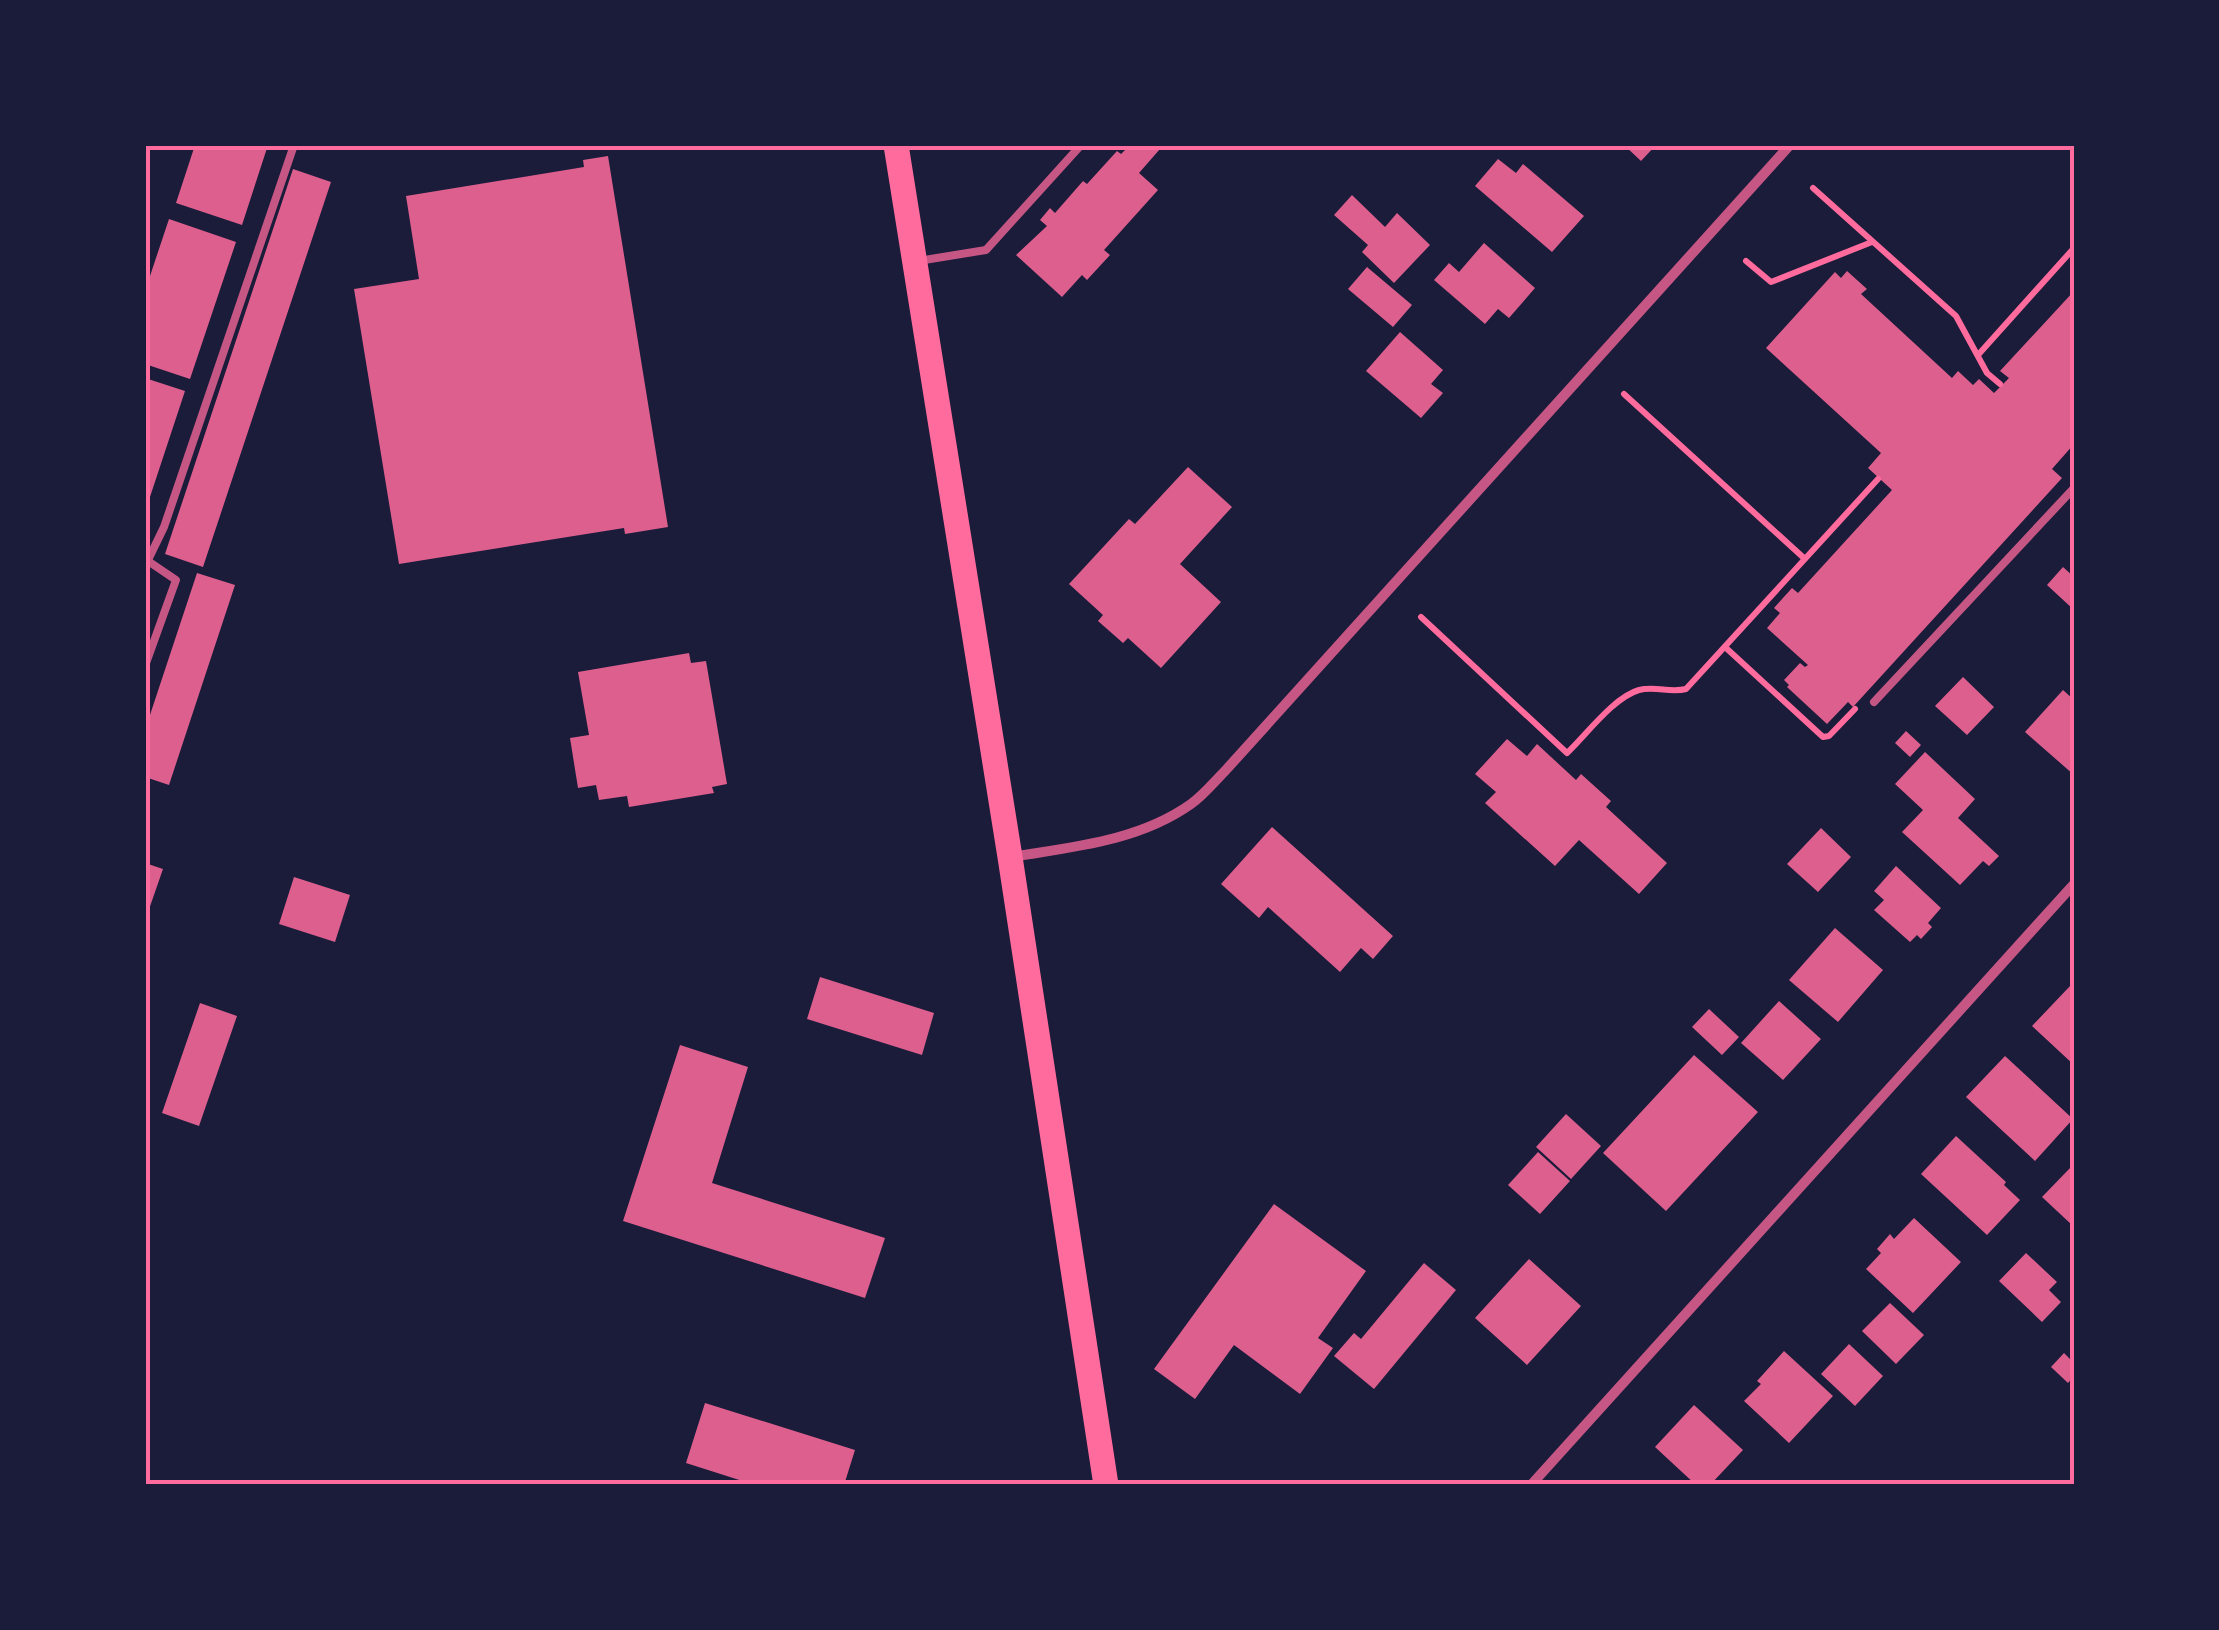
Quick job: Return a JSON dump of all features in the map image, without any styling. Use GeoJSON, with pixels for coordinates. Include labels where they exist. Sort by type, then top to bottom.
{"type":"FeatureCollection","features":[{"type":"Feature","properties":{"kind":"main road"},"geometry":{"type":"LineString","coordinates":[[896,145],[1106,1485]]}},
{"type":"Feature","properties":{"kind":"street"},"geometry":{"type":"LineString","coordinates":[[1010,858],[1127,835],[1194,802],[1790,145]]}},
{"type":"Feature","properties":{"kind":"street"},"geometry":{"type":"LineString","coordinates":[[1531,1485],[2074,884]]}},
{"type":"Feature","properties":{"kind":"lane"},"geometry":{"type":"LineString","coordinates":[[145,666],[176,580],[146,559],[164,526],[294,145]]}},
{"type":"Feature","properties":{"kind":"lane"},"geometry":{"type":"LineString","coordinates":[[914,262],[986,250],[1081,145]]}},
{"type":"Feature","properties":{"kind":"lane"},"geometry":{"type":"LineString","coordinates":[[1874,702],[2074,488]]}},
{"type":"Feature","properties":{"kind":"path"},"geometry":{"type":"LineString","coordinates":[[1813,188],[1956,316],[1987,373],[2000,384]]}},
{"type":"Feature","properties":{"kind":"path"},"geometry":{"type":"LineString","coordinates":[[1746,261],[1770,282],[1872,242]]}},
{"type":"Feature","properties":{"kind":"path"},"geometry":{"type":"LineString","coordinates":[[1978,356],[2074,248]]}},
{"type":"Feature","properties":{"kind":"path"},"geometry":{"type":"LineString","coordinates":[[1624,394],[1805,559]]}},
{"type":"Feature","properties":{"kind":"path"},"geometry":{"type":"LineString","coordinates":[[1420,617],[1568,753],[1629,694],[1641,689],[1686,689],[1878,479]]}},
{"type":"Feature","properties":{"kind":"path"},"geometry":{"type":"LineString","coordinates":[[1725,647],[1823,737],[1830,736],[1860,704],[1874,702]]}},
{"type":"Feature","properties":{"kind":"building"},"geometry":{"type":"Polygon","coordinates":[[[195,145],[268,145],[242,225],[176,203],[195,145]]]}},
{"type":"Feature","properties":{"kind":"building"},"geometry":{"type":"Polygon","coordinates":[[[1130,145],[1155,145],[1160,149],[1139,173],[1158,190],[1104,250],[1110,255],[1087,280],[1082,275],[1062,297],[1016,255],[1047,226],[1040,220],[1050,208],[1055,213],[1083,181],[1087,184],[1117,151],[1121,154],[1130,145]]]}},
{"type":"Feature","properties":{"kind":"building"},"geometry":{"type":"Polygon","coordinates":[[[1624,145],[1656,145],[1641,161],[1624,145]]]}},
{"type":"Feature","properties":{"kind":"building"},"geometry":{"type":"Polygon","coordinates":[[[608,156],[668,527],[625,534],[624,528],[399,564],[354,289],[419,279],[406,196],[584,167],[583,160],[608,156]]]}},
{"type":"Feature","properties":{"kind":"building"},"geometry":{"type":"Polygon","coordinates":[[[1498,159],[1516,173],[1523,164],[1584,216],[1552,252],[1475,186],[1498,159]]]}},
{"type":"Feature","properties":{"kind":"building"},"geometry":{"type":"Polygon","coordinates":[[[293,169],[331,182],[203,567],[165,554],[293,169]]]}},
{"type":"Feature","properties":{"kind":"building"},"geometry":{"type":"Polygon","coordinates":[[[1352,195],[1385,227],[1397,213],[1430,245],[1394,283],[1362,252],[1368,245],[1334,215],[1352,195]]]}},
{"type":"Feature","properties":{"kind":"building"},"geometry":{"type":"Polygon","coordinates":[[[169,219],[236,242],[190,379],[145,364],[145,291],[169,219]]]}},
{"type":"Feature","properties":{"kind":"building"},"geometry":{"type":"Polygon","coordinates":[[[1484,243],[1535,288],[1509,318],[1498,309],[1485,324],[1434,280],[1449,263],[1459,272],[1484,243]]]}},
{"type":"Feature","properties":{"kind":"building"},"geometry":{"type":"Polygon","coordinates":[[[1367,267],[1412,305],[1393,327],[1348,289],[1367,267]]]}},
{"type":"Feature","properties":{"kind":"building"},"geometry":{"type":"Polygon","coordinates":[[[1847,271],[1867,289],[1861,294],[1952,378],[1958,371],[1973,385],[1979,379],[1994,393],[2009,378],[2000,371],[2074,291],[2074,444],[2052,469],[2062,478],[1853,707],[1848,702],[1827,724],[1784,680],[1800,663],[1808,665],[1767,628],[1780,613],[1774,608],[1792,588],[1798,593],[1892,490],[1868,468],[1881,453],[1766,348],[1835,272],[1841,278],[1847,271]]]}},
{"type":"Feature","properties":{"kind":"building"},"geometry":{"type":"Polygon","coordinates":[[[1400,332],[1443,370],[1431,384],[1443,393],[1421,418],[1366,371],[1400,332]]]}},
{"type":"Feature","properties":{"kind":"building"},"geometry":{"type":"Polygon","coordinates":[[[145,378],[185,391],[146,509],[145,509],[145,378]]]}},
{"type":"Feature","properties":{"kind":"building"},"geometry":{"type":"Polygon","coordinates":[[[1188,467],[1232,507],[1180,564],[1221,602],[1161,668],[1128,638],[1123,643],[1098,621],[1103,615],[1069,584],[1129,519],[1135,524],[1188,467]]]}},
{"type":"Feature","properties":{"kind":"building"},"geometry":{"type":"Polygon","coordinates":[[[2063,567],[2074,577],[2074,610],[2047,585],[2063,567]]]}},
{"type":"Feature","properties":{"kind":"building"},"geometry":{"type":"Polygon","coordinates":[[[197,573],[235,585],[169,785],[145,777],[145,730],[197,573]]]}},
{"type":"Feature","properties":{"kind":"building"},"geometry":{"type":"Polygon","coordinates":[[[689,653],[691,663],[706,661],[727,784],[712,787],[714,793],[629,807],[627,796],[599,800],[596,785],[578,788],[570,738],[589,735],[578,672],[689,653]]]}},
{"type":"Feature","properties":{"kind":"building"},"geometry":{"type":"Polygon","coordinates":[[[1963,677],[1994,707],[1967,735],[1935,706],[1963,677]]]}},
{"type":"Feature","properties":{"kind":"building"},"geometry":{"type":"Polygon","coordinates":[[[2063,690],[2074,700],[2074,775],[2025,732],[2063,690]]]}},
{"type":"Feature","properties":{"kind":"building"},"geometry":{"type":"Polygon","coordinates":[[[1906,731],[1921,745],[1910,757],[1895,743],[1906,731]]]}},
{"type":"Feature","properties":{"kind":"building"},"geometry":{"type":"Polygon","coordinates":[[[1507,739],[1527,756],[1537,744],[1576,780],[1581,774],[1611,801],[1606,807],[1667,863],[1639,894],[1579,840],[1555,866],[1485,803],[1496,792],[1475,774],[1507,739]]]}},
{"type":"Feature","properties":{"kind":"building"},"geometry":{"type":"Polygon","coordinates":[[[1925,752],[1975,799],[1958,818],[1999,856],[1989,866],[1983,861],[1960,885],[1902,832],[1923,810],[1895,784],[1925,752]]]}},
{"type":"Feature","properties":{"kind":"building"},"geometry":{"type":"Polygon","coordinates":[[[1272,827],[1393,936],[1373,959],[1361,948],[1340,972],[1268,907],[1259,918],[1221,884],[1272,827]]]}},
{"type":"Feature","properties":{"kind":"building"},"geometry":{"type":"Polygon","coordinates":[[[1821,828],[1851,857],[1818,892],[1787,864],[1821,828]]]}},
{"type":"Feature","properties":{"kind":"building"},"geometry":{"type":"Polygon","coordinates":[[[145,863],[163,869],[146,918],[145,918],[145,863]]]}},
{"type":"Feature","properties":{"kind":"building"},"geometry":{"type":"Polygon","coordinates":[[[1896,866],[1941,908],[1928,923],[1932,927],[1921,939],[1917,935],[1910,942],[1874,910],[1884,900],[1874,891],[1896,866]]]}},
{"type":"Feature","properties":{"kind":"building"},"geometry":{"type":"Polygon","coordinates":[[[294,877],[350,895],[335,942],[279,924],[294,877]]]}},
{"type":"Feature","properties":{"kind":"building"},"geometry":{"type":"Polygon","coordinates":[[[1835,928],[1883,970],[1838,1022],[1789,980],[1835,928]]]}},
{"type":"Feature","properties":{"kind":"building"},"geometry":{"type":"Polygon","coordinates":[[[820,977],[934,1013],[922,1055],[807,1019],[820,977]]]}},
{"type":"Feature","properties":{"kind":"building"},"geometry":{"type":"Polygon","coordinates":[[[2071,985],[2074,987],[2074,1065],[2032,1026],[2071,985]]]}},
{"type":"Feature","properties":{"kind":"building"},"geometry":{"type":"Polygon","coordinates":[[[1779,1001],[1821,1039],[1783,1080],[1741,1043],[1779,1001]]]}},
{"type":"Feature","properties":{"kind":"building"},"geometry":{"type":"Polygon","coordinates":[[[200,1003],[237,1016],[199,1126],[162,1113],[200,1003]]]}},
{"type":"Feature","properties":{"kind":"building"},"geometry":{"type":"Polygon","coordinates":[[[1709,1009],[1739,1037],[1722,1055],[1692,1027],[1709,1009]]]}},
{"type":"Feature","properties":{"kind":"building"},"geometry":{"type":"Polygon","coordinates":[[[680,1045],[748,1067],[712,1183],[885,1238],[865,1298],[623,1221],[680,1045]]]}},
{"type":"Feature","properties":{"kind":"building"},"geometry":{"type":"Polygon","coordinates":[[[1694,1055],[1758,1112],[1666,1211],[1603,1153],[1694,1055]]]}},
{"type":"Feature","properties":{"kind":"building"},"geometry":{"type":"Polygon","coordinates":[[[2005,1056],[2073,1119],[2035,1161],[1966,1097],[2005,1056]]]}},
{"type":"Feature","properties":{"kind":"building"},"geometry":{"type":"Polygon","coordinates":[[[1566,1114],[1601,1146],[1571,1179],[1536,1147],[1566,1114]]]}},
{"type":"Feature","properties":{"kind":"building"},"geometry":{"type":"Polygon","coordinates":[[[1956,1136],[2020,1200],[1987,1235],[1921,1174],[1956,1136]]]}},
{"type":"Feature","properties":{"kind":"building"},"geometry":{"type":"Polygon","coordinates":[[[1538,1152],[1570,1181],[1540,1214],[1508,1185],[1538,1152]]]}},
{"type":"Feature","properties":{"kind":"building"},"geometry":{"type":"Polygon","coordinates":[[[2071,1167],[2074,1171],[2072,1225],[2042,1197],[2071,1167]]]}},
{"type":"Feature","properties":{"kind":"building"},"geometry":{"type":"Polygon","coordinates":[[[1274,1204],[1366,1271],[1318,1338],[1333,1348],[1300,1394],[1234,1345],[1195,1399],[1154,1369],[1274,1204]]]}},
{"type":"Feature","properties":{"kind":"building"},"geometry":{"type":"Polygon","coordinates":[[[1914,1218],[1961,1262],[1913,1313],[1866,1269],[1881,1253],[1877,1249],[1890,1234],[1894,1239],[1914,1218]]]}},
{"type":"Feature","properties":{"kind":"building"},"geometry":{"type":"Polygon","coordinates":[[[2026,1253],[2057,1282],[2049,1290],[2061,1302],[2042,1322],[1999,1281],[2026,1253]]]}},
{"type":"Feature","properties":{"kind":"building"},"geometry":{"type":"Polygon","coordinates":[[[1529,1259],[1581,1306],[1527,1365],[1475,1318],[1529,1259]]]}},
{"type":"Feature","properties":{"kind":"building"},"geometry":{"type":"Polygon","coordinates":[[[1424,1263],[1456,1290],[1374,1389],[1334,1356],[1354,1333],[1361,1339],[1424,1263]]]}},
{"type":"Feature","properties":{"kind":"building"},"geometry":{"type":"Polygon","coordinates":[[[1890,1303],[1924,1335],[1896,1364],[1862,1331],[1890,1303]]]}},
{"type":"Feature","properties":{"kind":"building"},"geometry":{"type":"Polygon","coordinates":[[[1849,1344],[1883,1376],[1855,1406],[1821,1374],[1849,1344]]]}},
{"type":"Feature","properties":{"kind":"building"},"geometry":{"type":"Polygon","coordinates":[[[1784,1351],[1833,1396],[1789,1443],[1744,1401],[1784,1351]]]}},
{"type":"Feature","properties":{"kind":"building"},"geometry":{"type":"Polygon","coordinates":[[[2064,1353],[2074,1363],[2074,1376],[2068,1383],[2051,1367],[2064,1353]]]}},
{"type":"Feature","properties":{"kind":"building"},"geometry":{"type":"Polygon","coordinates":[[[705,1403],[855,1450],[844,1485],[755,1485],[686,1463],[705,1403]]]}},
{"type":"Feature","properties":{"kind":"building"},"geometry":{"type":"Polygon","coordinates":[[[1694,1405],[1743,1450],[1710,1485],[1696,1485],[1655,1447],[1694,1405]]]}}]}
